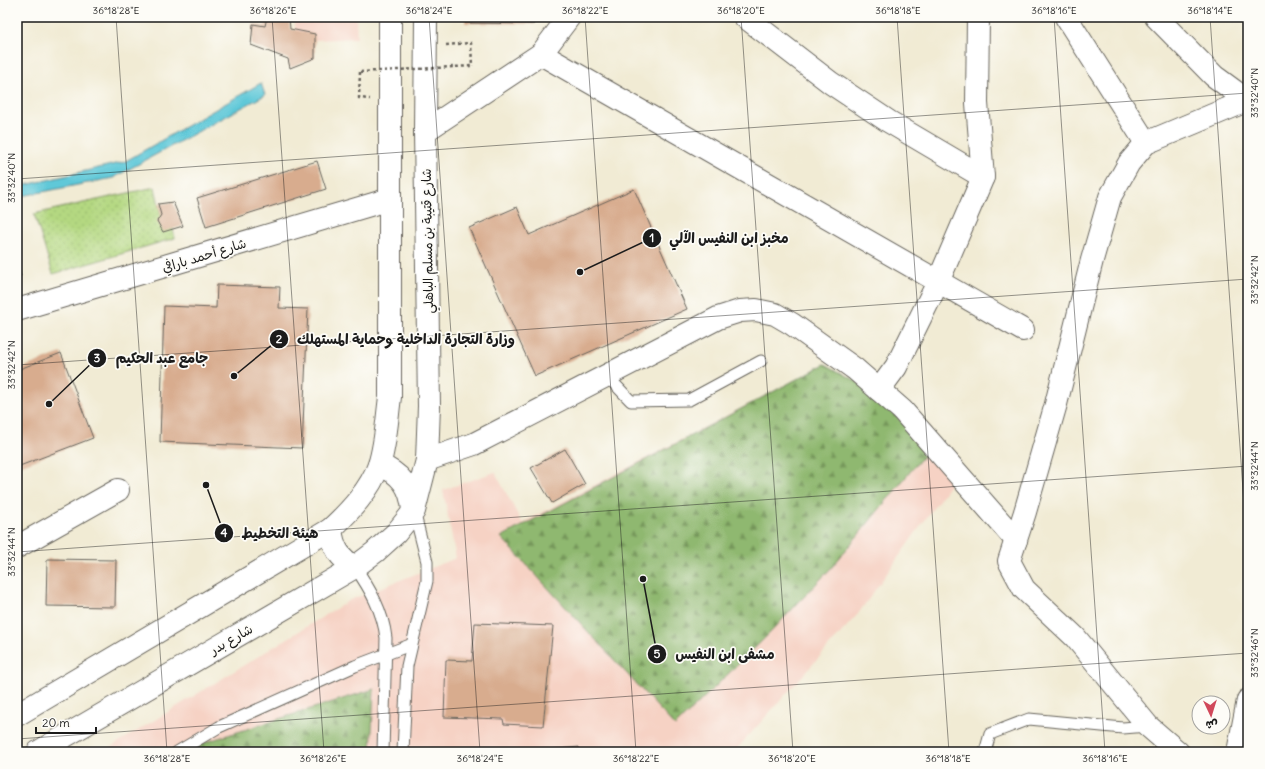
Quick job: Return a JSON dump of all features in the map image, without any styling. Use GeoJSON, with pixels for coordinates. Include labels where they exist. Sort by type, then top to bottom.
{"type":"FeatureCollection","features":[{"type":"Feature","properties":{"kind":"street"},"geometry":{"type":"LineString","coordinates":[[17,715],[331,528],[346,515],[360,498],[379,465],[386,431],[390,397],[390,17]]}},
{"type":"Feature","properties":{"kind":"street","name":"شارع قتيبة بن مسلم الباهلي"},"geometry":{"type":"LineString","coordinates":[[414,511],[426,460],[429,406],[426,17]]}},
{"type":"Feature","properties":{"kind":"street"},"geometry":{"type":"LineString","coordinates":[[426,131],[541,54],[569,17]]}},
{"type":"Feature","properties":{"kind":"street"},"geometry":{"type":"LineString","coordinates":[[745,17],[830,83],[875,113],[982,177]]}},
{"type":"Feature","properties":{"kind":"street"},"geometry":{"type":"LineString","coordinates":[[879,390],[896,367],[938,282],[982,177],[977,103],[978,17]]}},
{"type":"Feature","properties":{"kind":"street"},"geometry":{"type":"LineString","coordinates":[[1066,17],[1146,143]]}},
{"type":"Feature","properties":{"kind":"street"},"geometry":{"type":"LineString","coordinates":[[1156,17],[1214,76],[1247,101]]}},
{"type":"Feature","properties":{"kind":"street"},"geometry":{"type":"LineString","coordinates":[[541,54],[1022,330]]}},
{"type":"Feature","properties":{"kind":"street"},"geometry":{"type":"LineString","coordinates":[[1178,752],[1148,726],[1075,637],[1024,589],[1009,561],[1056,404],[1092,260],[1110,197],[1130,163],[1146,143],[1247,101]]}},
{"type":"Feature","properties":{"kind":"street","name":"شارع أحمد بارافي"},"geometry":{"type":"LineString","coordinates":[[17,310],[390,199]]}},
{"type":"Feature","properties":{"kind":"street"},"geometry":{"type":"LineString","coordinates":[[426,460],[474,444],[718,318],[740,311],[756,310],[775,314],[792,324],[855,369],[902,410],[1016,540]]}},
{"type":"Feature","properties":{"kind":"street"},"geometry":{"type":"LineString","coordinates":[[379,465],[391,469],[401,477],[408,487],[414,511]]}},
{"type":"Feature","properties":{"kind":"street"},"geometry":{"type":"LineString","coordinates":[[17,547],[118,490]]}},
{"type":"Feature","properties":{"kind":"street","name":"شارع بدر"},"geometry":{"type":"LineString","coordinates":[[38,752],[355,567],[375,552],[396,533],[414,511]]}},
{"type":"Feature","properties":{"kind":"street"},"geometry":{"type":"LineString","coordinates":[[331,528],[332,540],[337,552],[345,561],[355,567]]}},
{"type":"Feature","properties":{"kind":"street"},"geometry":{"type":"LineString","coordinates":[[1238,752],[1248,700]]}},
{"type":"Feature","properties":{"kind":"lane"},"geometry":{"type":"LineString","coordinates":[[606,375],[631,401],[689,400],[760,361]]}},
{"type":"Feature","properties":{"kind":"lane"},"geometry":{"type":"LineString","coordinates":[[403,752],[407,666],[410,645],[427,581],[428,562],[414,511]]}},
{"type":"Feature","properties":{"kind":"lane"},"geometry":{"type":"LineString","coordinates":[[355,567],[375,600],[382,616],[386,638],[382,752]]}},
{"type":"Feature","properties":{"kind":"lane"},"geometry":{"type":"LineString","coordinates":[[177,752],[219,728],[386,653],[410,645]]}},
{"type":"Feature","properties":{"kind":"lane"},"geometry":{"type":"LineString","coordinates":[[984,752],[990,734],[1029,719],[1123,728],[1148,726]]}},
{"type":"Feature","properties":{"kind":"path"},"geometry":{"type":"LineString","coordinates":[[359,98],[360,72],[472,66],[471,43]]}},
{"type":"Feature","properties":{"kind":"shaded area"},"geometry":{"type":"Polygon","coordinates":[[[294,17],[356,17],[357,38],[297,41],[294,17]]]}},
{"type":"Feature","properties":{"kind":"shaded area"},"geometry":{"type":"Polygon","coordinates":[[[825,364],[872,390],[954,479],[858,614],[734,752],[103,752],[350,600],[456,558],[443,490],[495,472],[522,523],[825,364]]]}},
{"type":"Feature","properties":{"kind":"green space"},"geometry":{"type":"Polygon","coordinates":[[[155,187],[161,215],[173,229],[175,238],[53,274],[34,214],[155,187]]]}},
{"type":"Feature","properties":{"kind":"green space"},"geometry":{"type":"Polygon","coordinates":[[[825,364],[872,390],[928,450],[832,567],[768,635],[675,726],[501,537],[825,364]]]}},
{"type":"Feature","properties":{"kind":"green space"},"geometry":{"type":"Polygon","coordinates":[[[374,689],[371,752],[174,752],[374,689]]]}},
{"type":"Feature","properties":{"kind":"water"},"geometry":{"type":"Polygon","coordinates":[[[261,83],[265,95],[113,178],[17,197],[17,187],[124,162],[261,83]]]}},
{"type":"Feature","properties":{"kind":"building"},"geometry":{"type":"Polygon","coordinates":[[[267,17],[289,17],[290,29],[315,34],[315,58],[290,68],[288,59],[251,45],[253,24],[265,26],[267,17]]]}},
{"type":"Feature","properties":{"kind":"building"},"geometry":{"type":"Polygon","coordinates":[[[465,17],[534,17],[534,24],[465,23],[465,17]]]}},
{"type":"Feature","properties":{"kind":"building"},"geometry":{"type":"Polygon","coordinates":[[[317,161],[326,189],[206,227],[197,198],[317,161]]]}},
{"type":"Feature","properties":{"kind":"building"},"geometry":{"type":"Polygon","coordinates":[[[634,189],[687,309],[535,376],[469,228],[517,207],[529,235],[634,189]]]}},
{"type":"Feature","properties":{"kind":"building"},"geometry":{"type":"Polygon","coordinates":[[[173,202],[183,226],[163,232],[157,221],[161,215],[158,204],[173,202]]]}},
{"type":"Feature","properties":{"kind":"building"},"geometry":{"type":"Polygon","coordinates":[[[17,264],[21,276],[17,277],[17,264]]]}},
{"type":"Feature","properties":{"kind":"building"},"geometry":{"type":"Polygon","coordinates":[[[217,285],[280,287],[279,308],[308,309],[302,448],[160,442],[164,306],[216,308],[217,285]]]}},
{"type":"Feature","properties":{"kind":"building"},"geometry":{"type":"Polygon","coordinates":[[[61,353],[93,438],[17,467],[17,370],[61,353]]]}},
{"type":"Feature","properties":{"kind":"building"},"geometry":{"type":"Polygon","coordinates":[[[565,449],[585,484],[552,503],[531,468],[565,449]]]}},
{"type":"Feature","properties":{"kind":"building"},"geometry":{"type":"Polygon","coordinates":[[[47,559],[116,560],[115,607],[46,606],[47,559]]]}},
{"type":"Feature","properties":{"kind":"building"},"geometry":{"type":"Polygon","coordinates":[[[17,618],[19,618],[18,654],[17,654],[17,618]]]}},
{"type":"Feature","properties":{"kind":"building"},"geometry":{"type":"Polygon","coordinates":[[[475,623],[553,626],[543,726],[504,724],[503,719],[444,717],[446,660],[472,661],[475,623]]]}},
{"type":"Feature","properties":{"kind":"building"},"geometry":{"type":"Polygon","coordinates":[[[579,747],[579,752],[537,752],[537,751],[579,747]]]}},
{"type":"Feature","properties":{"kind":"place","name":"مخبز ابن النفيس الآلي"},"geometry":{"type":"Point","coordinates":[580,272]}},
{"type":"Feature","properties":{"kind":"place","name":"وزارة التجارة الداخلية وحماية المستهلك"},"geometry":{"type":"Point","coordinates":[234,376]}},
{"type":"Feature","properties":{"kind":"place","name":"جامع عبد الحكيم"},"geometry":{"type":"Point","coordinates":[49,404]}},
{"type":"Feature","properties":{"kind":"place","name":"هيئة التخطيط"},"geometry":{"type":"Point","coordinates":[206,485]}},
{"type":"Feature","properties":{"kind":"place","name":"مشفى ابن النفيس"},"geometry":{"type":"Point","coordinates":[643,579]}}]}
